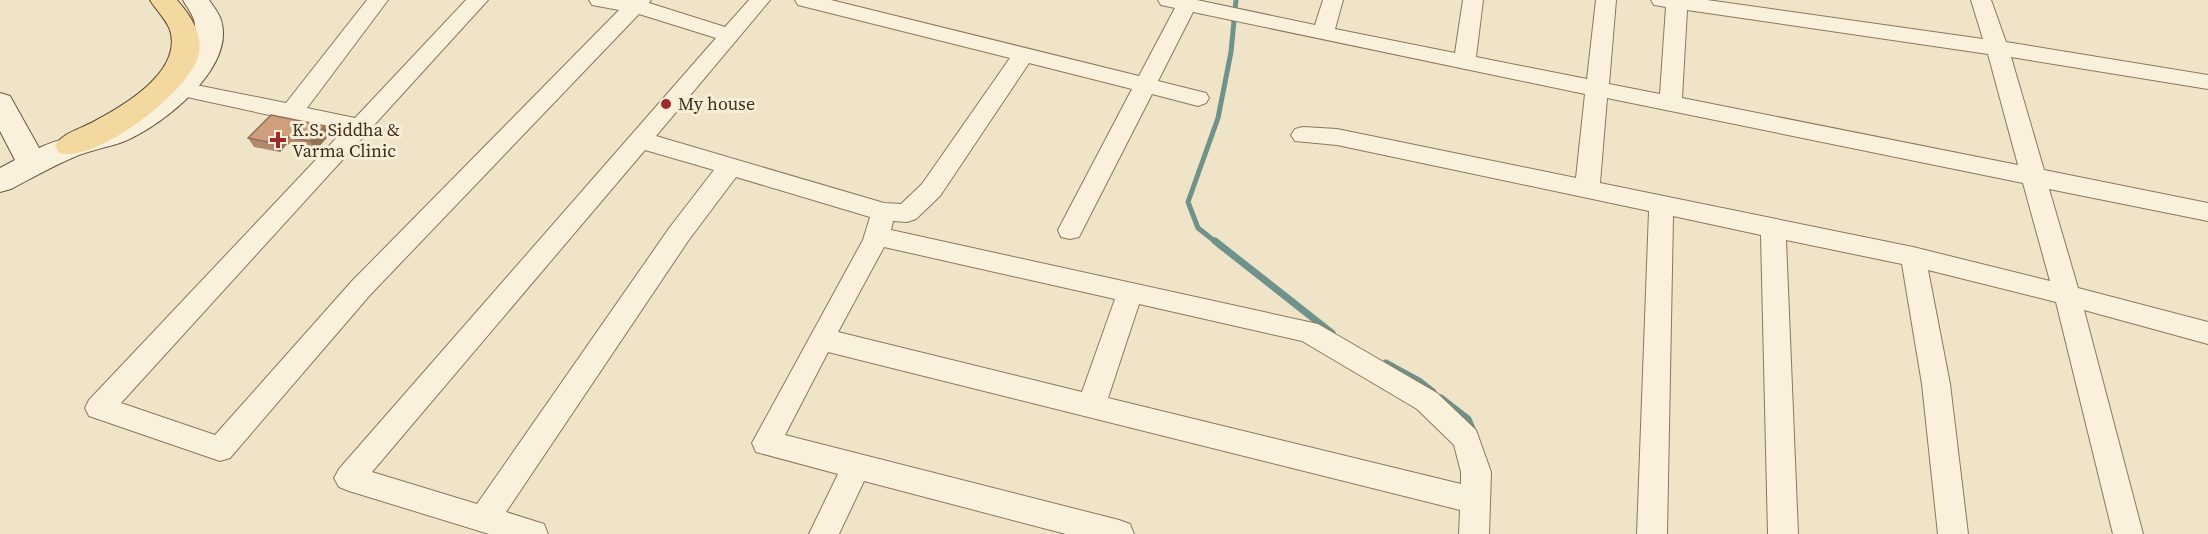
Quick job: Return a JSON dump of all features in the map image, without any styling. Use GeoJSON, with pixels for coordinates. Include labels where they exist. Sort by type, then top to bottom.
{"type":"FeatureCollection","features":[{"type":"Feature","properties":{"kind":"main road"},"geometry":{"type":"LineString","coordinates":[[120,113],[143,86],[163,54],[162,33],[137,0]]}},
{"type":"Feature","properties":{"kind":"main road"},"geometry":{"type":"LineString","coordinates":[[70,146],[120,113],[156,94],[173,75],[183,56],[186,37],[183,27],[163,0]]}},
{"type":"Feature","properties":{"kind":"street"},"geometry":{"type":"LineString","coordinates":[[0,181],[70,146],[118,132],[152,114],[181,89],[204,58],[211,33],[202,7],[196,0]]}},
{"type":"Feature","properties":{"kind":"street"},"geometry":{"type":"LineString","coordinates":[[291,112],[378,0]]}},
{"type":"Feature","properties":{"kind":"street"},"geometry":{"type":"LineString","coordinates":[[478,0],[99,408],[220,449],[361,288],[638,3]]}},
{"type":"Feature","properties":{"kind":"street"},"geometry":{"type":"LineString","coordinates":[[599,0],[638,3],[730,35]]}},
{"type":"Feature","properties":{"kind":"street"},"geometry":{"type":"LineString","coordinates":[[533,534],[349,478],[760,0]]}},
{"type":"Feature","properties":{"kind":"street"},"geometry":{"type":"LineString","coordinates":[[806,0],[1197,98]]}},
{"type":"Feature","properties":{"kind":"street"},"geometry":{"type":"LineString","coordinates":[[1323,34],[1334,0]]}},
{"type":"Feature","properties":{"kind":"street"},"geometry":{"type":"LineString","coordinates":[[1465,62],[1473,0]]}},
{"type":"Feature","properties":{"kind":"street"},"geometry":{"type":"LineString","coordinates":[[1587,189],[1606,0]]}},
{"type":"Feature","properties":{"kind":"street"},"geometry":{"type":"LineString","coordinates":[[1980,0],[1997,48],[2067,295],[2128,534]]}},
{"type":"Feature","properties":{"kind":"street"},"geometry":{"type":"LineString","coordinates":[[1670,104],[1669,1],[1739,6],[1802,19],[2208,82]]}},
{"type":"Feature","properties":{"kind":"street"},"geometry":{"type":"LineString","coordinates":[[1070,230],[1147,85],[1177,2],[1323,34],[2208,212]]}},
{"type":"Feature","properties":{"kind":"street"},"geometry":{"type":"LineString","coordinates":[[1023,55],[931,190],[907,213],[880,224],[766,443],[1119,534]]}},
{"type":"Feature","properties":{"kind":"street"},"geometry":{"type":"LineString","coordinates":[[181,89],[360,127]]}},
{"type":"Feature","properties":{"kind":"street"},"geometry":{"type":"LineString","coordinates":[[0,103],[33,165]]}},
{"type":"Feature","properties":{"kind":"street"},"geometry":{"type":"LineString","coordinates":[[1303,135],[1337,137],[1912,257],[2208,333]]}},
{"type":"Feature","properties":{"kind":"street"},"geometry":{"type":"LineString","coordinates":[[640,140],[730,166],[880,224],[1130,292],[1309,332],[1427,401],[1466,439],[1476,472],[1474,534]]}},
{"type":"Feature","properties":{"kind":"street"},"geometry":{"type":"LineString","coordinates":[[484,519],[679,234],[730,166]]}},
{"type":"Feature","properties":{"kind":"street"},"geometry":{"type":"LineString","coordinates":[[1652,534],[1661,205]]}},
{"type":"Feature","properties":{"kind":"street"},"geometry":{"type":"LineString","coordinates":[[1773,228],[1783,534]]}},
{"type":"Feature","properties":{"kind":"street"},"geometry":{"type":"LineString","coordinates":[[1912,257],[1936,384],[1953,534]]}},
{"type":"Feature","properties":{"kind":"street"},"geometry":{"type":"LineString","coordinates":[[1091,406],[1130,292]]}},
{"type":"Feature","properties":{"kind":"street"},"geometry":{"type":"LineString","coordinates":[[822,339],[1475,501]]}},
{"type":"Feature","properties":{"kind":"street"},"geometry":{"type":"LineString","coordinates":[[824,534],[857,466]]}},
{"type":"Feature","properties":{"kind":"building"},"geometry":{"type":"Polygon","coordinates":[[[271,115],[325,126],[310,141],[281,136],[274,143],[248,138],[271,115]]]}},
{"type":"Feature","properties":{"kind":"waterway"},"geometry":{"type":"LineString","coordinates":[[1217,243],[1198,228],[1188,202],[1218,118],[1231,52],[1236,0]]}},
{"type":"Feature","properties":{"kind":"waterway"},"geometry":{"type":"LineString","coordinates":[[1215,241],[1332,333]]}},
{"type":"Feature","properties":{"kind":"waterway"},"geometry":{"type":"LineString","coordinates":[[1386,363],[1419,381],[1433,392]]}},
{"type":"Feature","properties":{"kind":"waterway"},"geometry":{"type":"LineString","coordinates":[[1441,398],[1468,419],[1473,431]]}},
{"type":"Feature","properties":{"kind":"place","name":"My house"},"geometry":{"type":"Point","coordinates":[666,104]}},
{"type":"Feature","properties":{"kind":"place","name":"K.S. Siddha & Varma Clinic"},"geometry":{"type":"Point","coordinates":[278,140]}}]}
